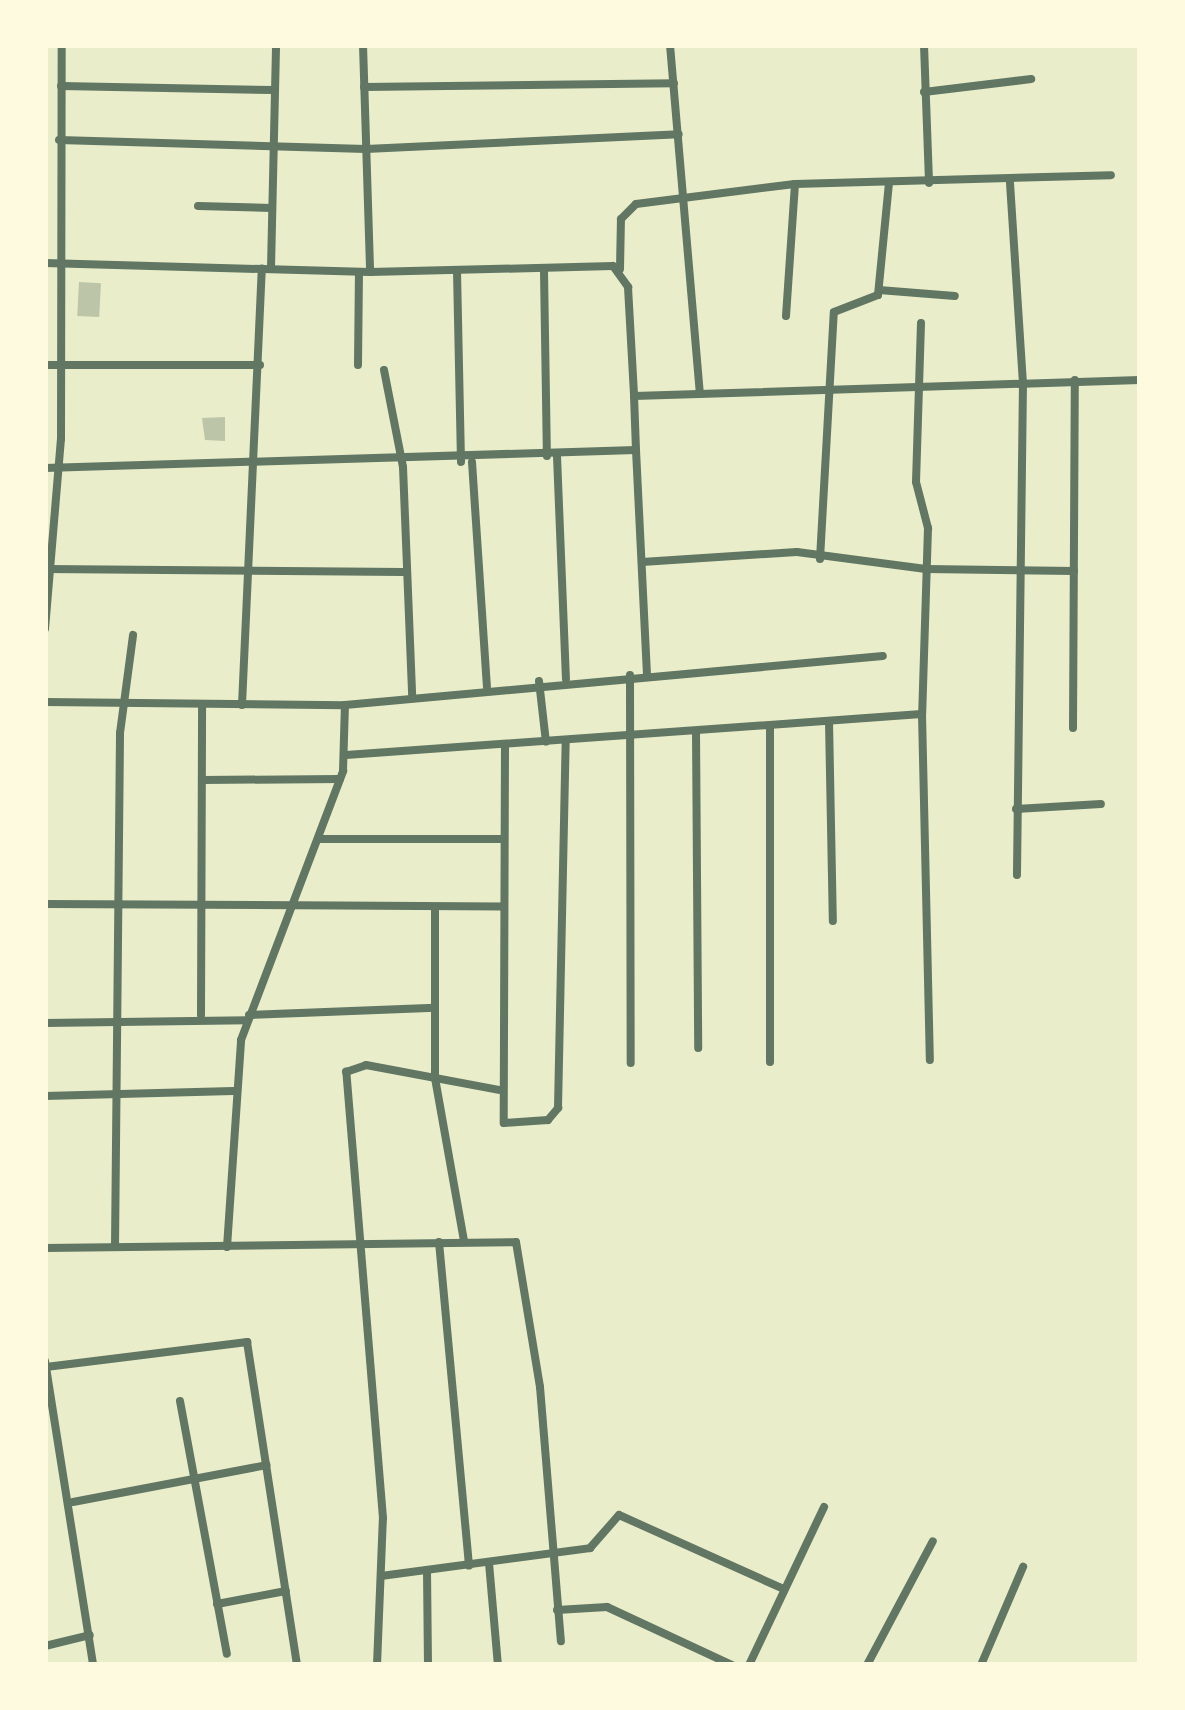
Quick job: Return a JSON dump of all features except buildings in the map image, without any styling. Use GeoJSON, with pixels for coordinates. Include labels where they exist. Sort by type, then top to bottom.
{"type":"FeatureCollection","features":[{"type":"Feature","properties":{"kind":"street"},"geometry":{"type":"LineString","coordinates":[[45,630],[62,365],[62,45]]}},
{"type":"Feature","properties":{"kind":"street"},"geometry":{"type":"LineString","coordinates":[[242,705],[272,208],[276,45]]}},
{"type":"Feature","properties":{"kind":"street"},"geometry":{"type":"LineString","coordinates":[[362,45],[370,272]]}},
{"type":"Feature","properties":{"kind":"street"},"geometry":{"type":"LineString","coordinates":[[670,45],[686,196],[700,394]]}},
{"type":"Feature","properties":{"kind":"street"},"geometry":{"type":"LineString","coordinates":[[924,45],[929,183]]}},
{"type":"Feature","properties":{"kind":"street"},"geometry":{"type":"LineString","coordinates":[[924,92],[1031,79]]}},
{"type":"Feature","properties":{"kind":"street"},"geometry":{"type":"LineString","coordinates":[[364,86],[674,83]]}},
{"type":"Feature","properties":{"kind":"street"},"geometry":{"type":"LineString","coordinates":[[62,86],[275,90]]}},
{"type":"Feature","properties":{"kind":"street"},"geometry":{"type":"LineString","coordinates":[[60,140],[366,149],[679,134]]}},
{"type":"Feature","properties":{"kind":"street"},"geometry":{"type":"LineString","coordinates":[[648,674],[634,396],[620,270],[624,212],[686,196],[795,184],[1010,183],[1111,174]]}},
{"type":"Feature","properties":{"kind":"street"},"geometry":{"type":"LineString","coordinates":[[879,290],[889,182]]}},
{"type":"Feature","properties":{"kind":"street"},"geometry":{"type":"LineString","coordinates":[[1010,183],[1023,384],[1014,572],[1017,875]]}},
{"type":"Feature","properties":{"kind":"street"},"geometry":{"type":"LineString","coordinates":[[786,316],[795,184]]}},
{"type":"Feature","properties":{"kind":"street"},"geometry":{"type":"LineString","coordinates":[[198,206],[272,208]]}},
{"type":"Feature","properties":{"kind":"street"},"geometry":{"type":"LineString","coordinates":[[45,262],[359,272],[620,270]]}},
{"type":"Feature","properties":{"kind":"street"},"geometry":{"type":"LineString","coordinates":[[456,271],[461,462]]}},
{"type":"Feature","properties":{"kind":"street"},"geometry":{"type":"LineString","coordinates":[[544,271],[566,679]]}},
{"type":"Feature","properties":{"kind":"street"},"geometry":{"type":"LineString","coordinates":[[358,365],[359,272]]}},
{"type":"Feature","properties":{"kind":"street"},"geometry":{"type":"LineString","coordinates":[[820,558],[836,308],[879,290],[955,296]]}},
{"type":"Feature","properties":{"kind":"street"},"geometry":{"type":"LineString","coordinates":[[921,324],[919,389],[926,570],[922,714],[930,1060]]}},
{"type":"Feature","properties":{"kind":"street"},"geometry":{"type":"LineString","coordinates":[[45,366],[260,366]]}},
{"type":"Feature","properties":{"kind":"street"},"geometry":{"type":"LineString","coordinates":[[384,370],[402,464],[403,572],[412,696]]}},
{"type":"Feature","properties":{"kind":"street"},"geometry":{"type":"LineString","coordinates":[[1073,728],[1074,380]]}},
{"type":"Feature","properties":{"kind":"street"},"geometry":{"type":"LineString","coordinates":[[634,396],[1140,380]]}},
{"type":"Feature","properties":{"kind":"street"},"geometry":{"type":"LineString","coordinates":[[45,468],[472,462],[636,450]]}},
{"type":"Feature","properties":{"kind":"street"},"geometry":{"type":"LineString","coordinates":[[472,462],[487,687]]}},
{"type":"Feature","properties":{"kind":"street"},"geometry":{"type":"LineString","coordinates":[[642,562],[782,552],[926,570],[1074,572]]}},
{"type":"Feature","properties":{"kind":"street"},"geometry":{"type":"LineString","coordinates":[[48,569],[403,572]]}},
{"type":"Feature","properties":{"kind":"street"},"geometry":{"type":"LineString","coordinates":[[115,1248],[125,704],[133,635]]}},
{"type":"Feature","properties":{"kind":"street"},"geometry":{"type":"LineString","coordinates":[[45,702],[345,705],[539,681],[882,656]]}},
{"type":"Feature","properties":{"kind":"street"},"geometry":{"type":"LineString","coordinates":[[630,675],[631,1063]]}},
{"type":"Feature","properties":{"kind":"street"},"geometry":{"type":"LineString","coordinates":[[539,681],[546,742]]}},
{"type":"Feature","properties":{"kind":"street"},"geometry":{"type":"LineString","coordinates":[[227,1247],[233,1091],[248,1017],[320,839],[340,778],[346,755],[345,705]]}},
{"type":"Feature","properties":{"kind":"street"},"geometry":{"type":"LineString","coordinates":[[200,1015],[202,706]]}},
{"type":"Feature","properties":{"kind":"street"},"geometry":{"type":"LineString","coordinates":[[346,755],[922,714]]}},
{"type":"Feature","properties":{"kind":"street"},"geometry":{"type":"LineString","coordinates":[[829,721],[833,922]]}},
{"type":"Feature","properties":{"kind":"street"},"geometry":{"type":"LineString","coordinates":[[770,726],[770,1062]]}},
{"type":"Feature","properties":{"kind":"street"},"geometry":{"type":"LineString","coordinates":[[696,731],[698,1048]]}},
{"type":"Feature","properties":{"kind":"street"},"geometry":{"type":"LineString","coordinates":[[505,745],[498,1090],[504,1123],[556,1113],[566,741]]}},
{"type":"Feature","properties":{"kind":"street"},"geometry":{"type":"LineString","coordinates":[[202,780],[340,778]]}},
{"type":"Feature","properties":{"kind":"street"},"geometry":{"type":"LineString","coordinates":[[1016,809],[1100,804]]}},
{"type":"Feature","properties":{"kind":"street"},"geometry":{"type":"LineString","coordinates":[[320,839],[504,839]]}},
{"type":"Feature","properties":{"kind":"street"},"geometry":{"type":"LineString","coordinates":[[45,904],[504,906]]}},
{"type":"Feature","properties":{"kind":"street"},"geometry":{"type":"LineString","coordinates":[[434,908],[435,1078],[464,1241]]}},
{"type":"Feature","properties":{"kind":"street"},"geometry":{"type":"LineString","coordinates":[[45,1023],[118,1026],[200,1015],[248,1017],[435,1008]]}},
{"type":"Feature","properties":{"kind":"street"},"geometry":{"type":"LineString","coordinates":[[377,1665],[381,1576],[346,1072],[366,1064],[498,1090]]}},
{"type":"Feature","properties":{"kind":"street"},"geometry":{"type":"LineString","coordinates":[[45,1096],[233,1091]]}},
{"type":"Feature","properties":{"kind":"street"},"geometry":{"type":"LineString","coordinates":[[45,1248],[464,1241],[522,1246],[561,1641]]}},
{"type":"Feature","properties":{"kind":"street"},"geometry":{"type":"LineString","coordinates":[[439,1242],[469,1566]]}},
{"type":"Feature","properties":{"kind":"street"},"geometry":{"type":"LineString","coordinates":[[93,1665],[73,1502],[46,1364],[242,1339],[268,1465],[297,1665]]}},
{"type":"Feature","properties":{"kind":"street"},"geometry":{"type":"LineString","coordinates":[[180,1401],[227,1654]]}},
{"type":"Feature","properties":{"kind":"street"},"geometry":{"type":"LineString","coordinates":[[73,1502],[268,1465]]}},
{"type":"Feature","properties":{"kind":"street"},"geometry":{"type":"LineString","coordinates":[[750,1665],[824,1507]]}},
{"type":"Feature","properties":{"kind":"street"},"geometry":{"type":"LineString","coordinates":[[381,1576],[590,1548],[619,1514],[784,1589]]}},
{"type":"Feature","properties":{"kind":"street"},"geometry":{"type":"LineString","coordinates":[[867,1665],[932,1541]]}},
{"type":"Feature","properties":{"kind":"street"},"geometry":{"type":"LineString","coordinates":[[489,1563],[498,1665]]}},
{"type":"Feature","properties":{"kind":"street"},"geometry":{"type":"LineString","coordinates":[[981,1665],[1023,1567]]}},
{"type":"Feature","properties":{"kind":"street"},"geometry":{"type":"LineString","coordinates":[[427,1570],[428,1665]]}},
{"type":"Feature","properties":{"kind":"street"},"geometry":{"type":"LineString","coordinates":[[217,1604],[286,1591]]}},
{"type":"Feature","properties":{"kind":"street"},"geometry":{"type":"LineString","coordinates":[[558,1610],[607,1607],[732,1665]]}},
{"type":"Feature","properties":{"kind":"street"},"geometry":{"type":"LineString","coordinates":[[45,1646],[90,1635]]}}]}
